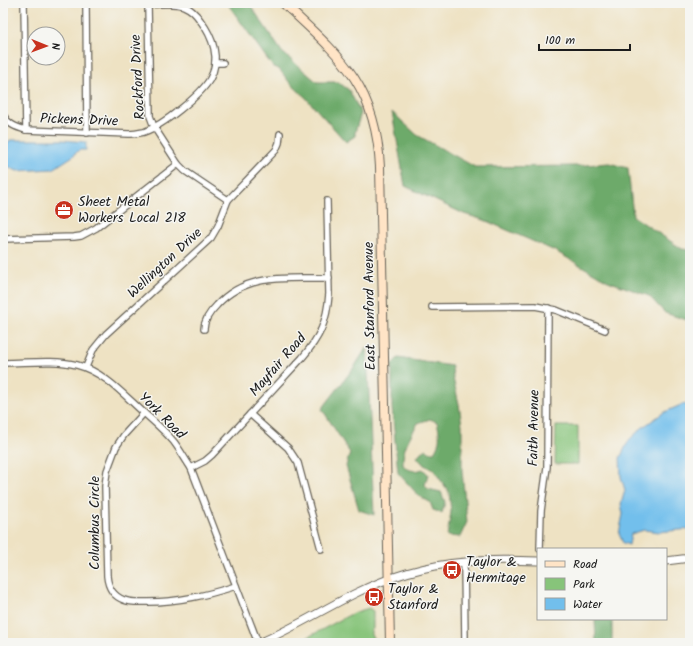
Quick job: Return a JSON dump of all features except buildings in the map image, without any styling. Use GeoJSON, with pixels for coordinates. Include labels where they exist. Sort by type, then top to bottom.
{"type":"FeatureCollection","features":[{"type":"Feature","properties":{"kind":"main road","name":"East Stanford Avenue"},"geometry":{"type":"LineString","coordinates":[[283,3],[326,43],[347,66],[368,104],[377,135],[380,167],[390,643]]}},
{"type":"Feature","properties":{"kind":"street"},"geometry":{"type":"LineString","coordinates":[[3,114],[8,122],[14,127],[26,130],[24,3]]}},
{"type":"Feature","properties":{"kind":"street"},"geometry":{"type":"LineString","coordinates":[[86,3],[87,133]]}},
{"type":"Feature","properties":{"kind":"street"},"geometry":{"type":"LineString","coordinates":[[291,10],[298,3]]}},
{"type":"Feature","properties":{"kind":"street"},"geometry":{"type":"LineString","coordinates":[[148,4],[180,5],[190,9],[206,28],[212,38],[215,62],[223,63]]}},
{"type":"Feature","properties":{"kind":"street","name":"Rockford Drive"},"geometry":{"type":"LineString","coordinates":[[148,4],[149,103],[150,116],[154,127],[178,164],[185,171],[228,200]]}},
{"type":"Feature","properties":{"kind":"street","name":"Pickens Drive"},"geometry":{"type":"LineString","coordinates":[[26,130],[129,134],[144,132],[180,110],[202,91],[211,78],[215,62]]}},
{"type":"Feature","properties":{"kind":"street","name":"Wellington Drive"},"geometry":{"type":"LineString","coordinates":[[86,367],[93,350],[106,334],[207,242],[218,226],[228,200],[276,150],[279,143],[280,134]]}},
{"type":"Feature","properties":{"kind":"street"},"geometry":{"type":"LineString","coordinates":[[3,239],[81,236],[96,228],[178,164]]}},
{"type":"Feature","properties":{"kind":"street","name":"Mayfair Road"},"geometry":{"type":"LineString","coordinates":[[191,468],[205,461],[212,455],[302,358],[318,336],[325,323],[328,308],[327,201]]}},
{"type":"Feature","properties":{"kind":"street"},"geometry":{"type":"LineString","coordinates":[[204,329],[204,325],[209,315],[216,305],[229,293],[245,284],[267,279],[328,278]]}},
{"type":"Feature","properties":{"kind":"street"},"geometry":{"type":"LineString","coordinates":[[432,307],[530,306],[548,308],[563,312],[604,330]]}},
{"type":"Feature","properties":{"kind":"street","name":"Faith Avenue"},"geometry":{"type":"LineString","coordinates":[[540,548],[541,511],[547,468],[548,308]]}},
{"type":"Feature","properties":{"kind":"street","name":"York Road"},"geometry":{"type":"LineString","coordinates":[[3,363],[58,362],[86,367],[101,375],[116,387],[174,443],[191,468],[259,643]]}},
{"type":"Feature","properties":{"kind":"street","name":"Columbus Circle"},"geometry":{"type":"LineString","coordinates":[[144,413],[124,435],[108,463],[105,486],[107,581],[111,590],[124,601],[161,602],[201,596],[236,586]]}},
{"type":"Feature","properties":{"kind":"street"},"geometry":{"type":"LineString","coordinates":[[250,414],[288,448],[298,463],[321,549]]}},
{"type":"Feature","properties":{"kind":"street"},"geometry":{"type":"LineString","coordinates":[[667,561],[690,558]]}},
{"type":"Feature","properties":{"kind":"street"},"geometry":{"type":"LineString","coordinates":[[259,643],[286,631],[354,594],[418,570],[464,562],[498,560],[537,561]]}},
{"type":"Feature","properties":{"kind":"street"},"geometry":{"type":"LineString","coordinates":[[464,562],[465,643]]}},
{"type":"Feature","properties":{"kind":"green space"},"geometry":{"type":"Polygon","coordinates":[[[227,3],[249,3],[282,52],[317,82],[338,82],[349,90],[361,113],[355,136],[346,142],[306,98],[290,83],[279,69],[273,67],[227,3]]]}},
{"type":"Feature","properties":{"kind":"green space"},"geometry":{"type":"Polygon","coordinates":[[[392,112],[417,135],[475,167],[575,166],[609,163],[628,168],[633,216],[682,249],[690,250],[690,321],[665,313],[649,296],[608,281],[555,251],[484,220],[464,214],[405,186],[392,112]]]}},
{"type":"Feature","properties":{"kind":"green space"},"geometry":{"type":"Polygon","coordinates":[[[367,347],[374,515],[359,510],[346,466],[350,453],[322,409],[355,366],[367,347]]]}},
{"type":"Feature","properties":{"kind":"green space"},"geometry":{"type":"Polygon","coordinates":[[[398,358],[452,366],[462,425],[462,471],[467,522],[460,537],[447,536],[451,512],[449,492],[433,469],[424,465],[417,457],[426,449],[429,452],[434,452],[438,445],[439,430],[437,422],[430,419],[418,423],[405,448],[403,465],[407,469],[412,470],[423,469],[428,474],[425,485],[428,489],[441,492],[445,502],[442,513],[433,510],[430,502],[420,497],[398,473],[392,408],[392,364],[398,358]]]}},
{"type":"Feature","properties":{"kind":"green space"},"geometry":{"type":"Polygon","coordinates":[[[556,426],[578,426],[578,464],[555,464],[556,426]]]}},
{"type":"Feature","properties":{"kind":"green space"},"geometry":{"type":"Polygon","coordinates":[[[369,608],[373,611],[373,629],[371,630],[371,635],[374,639],[374,643],[297,643],[353,613],[369,608]]]}},
{"type":"Feature","properties":{"kind":"green space"},"geometry":{"type":"Polygon","coordinates":[[[595,620],[612,620],[612,643],[596,643],[595,620]]]}},
{"type":"Feature","properties":{"kind":"water"},"geometry":{"type":"Polygon","coordinates":[[[10,140],[62,140],[86,142],[86,150],[79,150],[73,156],[53,169],[17,171],[7,166],[6,152],[8,142],[10,140]]]}},
{"type":"Feature","properties":{"kind":"water"},"geometry":{"type":"Polygon","coordinates":[[[683,404],[690,405],[690,529],[659,532],[644,530],[631,534],[629,545],[623,543],[619,534],[623,514],[621,504],[625,490],[621,477],[620,458],[629,440],[643,427],[663,413],[683,404]]]}},
{"type":"Feature","properties":{"kind":"place","name":"Sheet Metal Workers Local 218"},"geometry":{"type":"Point","coordinates":[64,210]}},
{"type":"Feature","properties":{"kind":"place","name":"Taylor & Hermitage"},"geometry":{"type":"Point","coordinates":[452,570]}},
{"type":"Feature","properties":{"kind":"place","name":"Taylor & Stanford"},"geometry":{"type":"Point","coordinates":[374,597]}}]}
